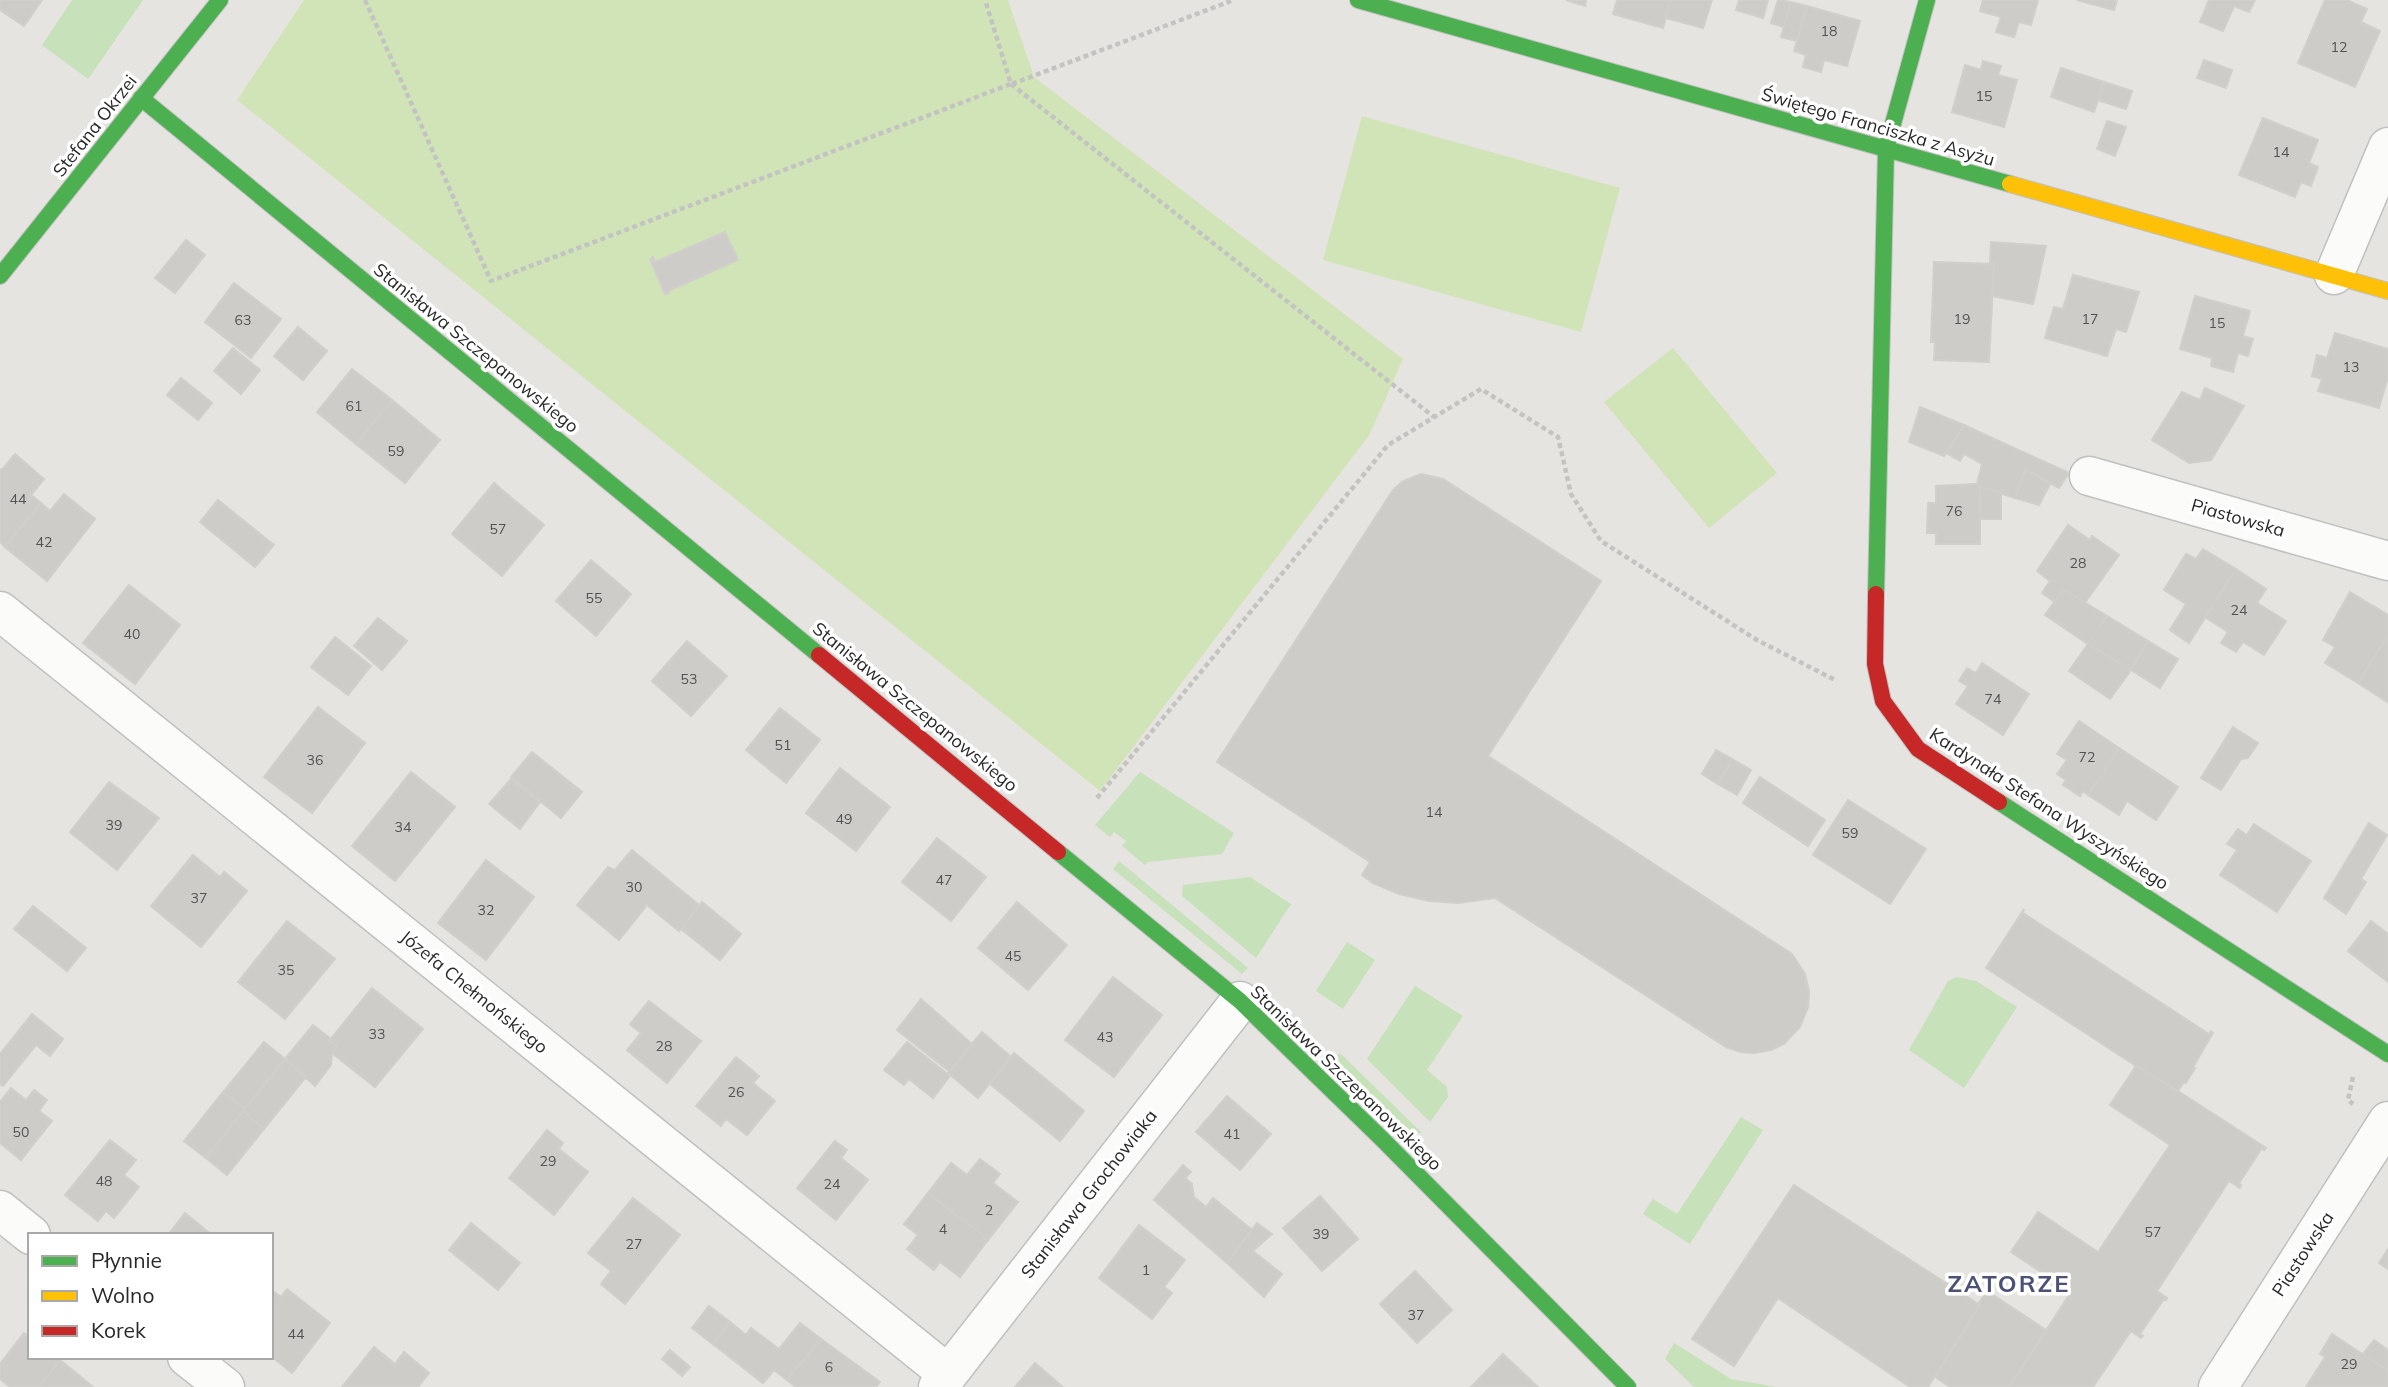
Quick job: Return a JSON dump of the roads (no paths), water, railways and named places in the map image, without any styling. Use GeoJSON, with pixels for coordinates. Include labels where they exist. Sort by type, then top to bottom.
{"type":"FeatureCollection","features":[{"type":"Feature","properties":{"kind":"street","name":"Stefana Okrzei"},"geometry":{"type":"LineString","coordinates":[[0,276],[220,0]]}},
{"type":"Feature","properties":{"kind":"street","name":"Świętego Franciszka z Asyżu"},"geometry":{"type":"LineString","coordinates":[[1358,0],[2388,290]]}},
{"type":"Feature","properties":{"kind":"street","name":"Kardynała Stefana Wyszyńskiego"},"geometry":{"type":"LineString","coordinates":[[1927,0],[1886,149],[1875,664],[1884,701],[1918,749],[2388,1054]]}},
{"type":"Feature","properties":{"kind":"street","name":"Stanisława Szczepanowskiego"},"geometry":{"type":"LineString","coordinates":[[141,98],[1240,1001],[1381,1138],[1628,1387]]}},
{"type":"Feature","properties":{"kind":"street"},"geometry":{"type":"LineString","coordinates":[[2334,275],[2388,147]]}},
{"type":"Feature","properties":{"kind":"street","name":"Piastowska"},"geometry":{"type":"LineString","coordinates":[[2089,475],[2388,561]]}},
{"type":"Feature","properties":{"kind":"street","name":"Józefa Chełmońskiego"},"geometry":{"type":"LineString","coordinates":[[0,611],[943,1380]]}},
{"type":"Feature","properties":{"kind":"street","name":"Stanisława Grochowiaka"},"geometry":{"type":"LineString","coordinates":[[943,1380],[1240,1001]]}},
{"type":"Feature","properties":{"kind":"street","name":"Piastowska"},"geometry":{"type":"LineString","coordinates":[[2218,1387],[2388,1121]]}},
{"type":"Feature","properties":{"kind":"street"},"geometry":{"type":"LineString","coordinates":[[0,1210],[29,1233]]}},
{"type":"Feature","properties":{"kind":"street"},"geometry":{"type":"LineString","coordinates":[[190,1359],[225,1387]]}},
{"type":"Feature","properties":{"kind":"district","name":"ZATORZE"},"geometry":{"type":"Point","coordinates":[2009,1284]}}]}
